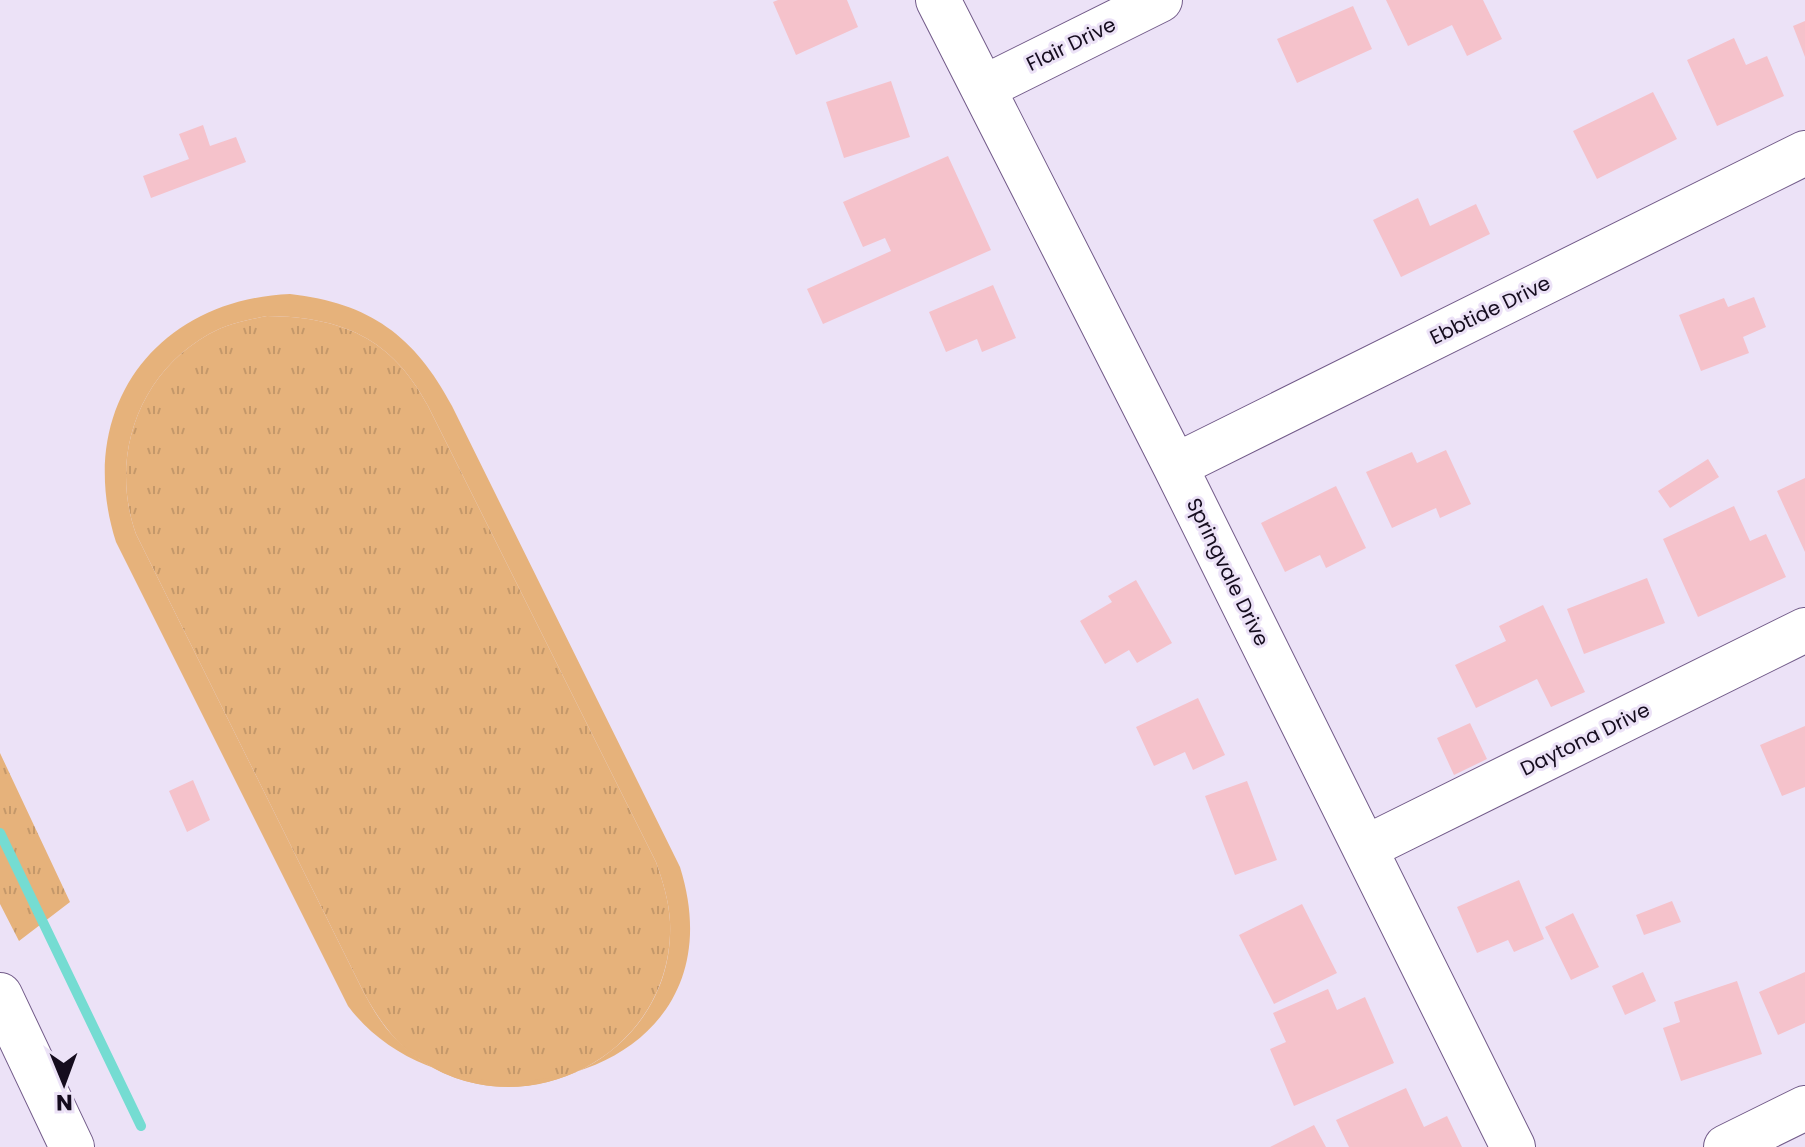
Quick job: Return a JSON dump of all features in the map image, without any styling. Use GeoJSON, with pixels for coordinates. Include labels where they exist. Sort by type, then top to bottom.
{"type":"FeatureCollection","features":[{"type":"Feature","properties":{"kind":"street","name":"Springvale Drive"},"geometry":{"type":"LineString","coordinates":[[938,0],[1175,466],[1513,1147]]}},
{"type":"Feature","properties":{"kind":"street","name":"Flair Drive"},"geometry":{"type":"LineString","coordinates":[[983,88],[1160,0]]}},
{"type":"Feature","properties":{"kind":"street","name":"Ebbtide Drive"},"geometry":{"type":"LineString","coordinates":[[1175,466],[1805,153]]}},
{"type":"Feature","properties":{"kind":"street","name":"Daytona Drive"},"geometry":{"type":"LineString","coordinates":[[1365,848],[1805,630]]}},
{"type":"Feature","properties":{"kind":"street"},"geometry":{"type":"LineString","coordinates":[[0,995],[72,1147]]}},
{"type":"Feature","properties":{"kind":"street"},"geometry":{"type":"LineString","coordinates":[[1726,1147],[1805,1108]]}},
{"type":"Feature","properties":{"kind":"green space"},"geometry":{"type":"Polygon","coordinates":[[[290,294],[344,305],[387,327],[422,360],[452,406],[680,867],[690,941],[672,1000],[633,1044],[579,1071],[612,1050],[644,1016],[664,973],[670,922],[665,892],[656,862],[428,406],[398,363],[362,336],[319,321],[267,316],[223,328],[184,351],[164,371],[148,395],[136,420],[126,476],[128,505],[136,534],[364,993],[390,1033],[428,1063],[395,1049],[348,1006],[116,542],[106,494],[106,449],[117,408],[136,371],[164,341],[200,317],[242,301],[290,294]]]}},
{"type":"Feature","properties":{"kind":"green space"},"geometry":{"type":"Polygon","coordinates":[[[267,316],[319,321],[362,336],[398,363],[414,383],[656,862],[670,922],[665,968],[649,1008],[622,1041],[588,1066],[549,1082],[507,1087],[465,1081],[413,1055],[382,1022],[364,993],[136,534],[128,505],[126,476],[136,420],[148,395],[164,371],[184,351],[209,334],[267,316]]]}},
{"type":"Feature","properties":{"kind":"green space"},"geometry":{"type":"Polygon","coordinates":[[[0,753],[70,902],[19,941],[0,904],[0,753]]]}},
{"type":"Feature","properties":{"kind":"building"},"geometry":{"type":"Polygon","coordinates":[[[847,0],[858,27],[796,55],[773,2],[847,0]]]}},
{"type":"Feature","properties":{"kind":"building"},"geometry":{"type":"Polygon","coordinates":[[[1386,0],[1483,0],[1502,39],[1467,56],[1452,25],[1408,46],[1386,0]]]}},
{"type":"Feature","properties":{"kind":"building"},"geometry":{"type":"Polygon","coordinates":[[[1353,6],[1372,49],[1297,83],[1277,39],[1353,6]]]}},
{"type":"Feature","properties":{"kind":"building"},"geometry":{"type":"Polygon","coordinates":[[[1805,21],[1805,57],[1793,26],[1805,21]]]}},
{"type":"Feature","properties":{"kind":"building"},"geometry":{"type":"Polygon","coordinates":[[[1734,38],[1746,65],[1767,56],[1784,96],[1717,126],[1687,60],[1734,38]]]}},
{"type":"Feature","properties":{"kind":"building"},"geometry":{"type":"Polygon","coordinates":[[[891,81],[910,137],[844,158],[826,102],[891,81]]]}},
{"type":"Feature","properties":{"kind":"building"},"geometry":{"type":"Polygon","coordinates":[[[1653,92],[1677,139],[1597,179],[1573,131],[1653,92]]]}},
{"type":"Feature","properties":{"kind":"building"},"geometry":{"type":"Polygon","coordinates":[[[203,125],[210,146],[236,137],[246,162],[151,198],[143,176],[189,159],[179,134],[203,125]]]}},
{"type":"Feature","properties":{"kind":"building"},"geometry":{"type":"Polygon","coordinates":[[[948,156],[991,250],[823,324],[807,289],[891,251],[885,238],[863,247],[843,202],[948,156]]]}},
{"type":"Feature","properties":{"kind":"building"},"geometry":{"type":"Polygon","coordinates":[[[1418,198],[1430,226],[1476,204],[1490,234],[1401,277],[1373,220],[1418,198]]]}},
{"type":"Feature","properties":{"kind":"building"},"geometry":{"type":"Polygon","coordinates":[[[993,285],[1016,338],[982,352],[977,339],[946,352],[929,312],[993,285]]]}},
{"type":"Feature","properties":{"kind":"building"},"geometry":{"type":"Polygon","coordinates":[[[1754,297],[1766,327],[1743,337],[1749,353],[1701,371],[1679,315],[1724,298],[1728,307],[1754,297]]]}},
{"type":"Feature","properties":{"kind":"building"},"geometry":{"type":"Polygon","coordinates":[[[1446,450],[1471,504],[1440,518],[1436,508],[1392,528],[1366,472],[1412,452],[1417,463],[1446,450]]]}},
{"type":"Feature","properties":{"kind":"building"},"geometry":{"type":"Polygon","coordinates":[[[1708,459],[1719,477],[1670,508],[1658,491],[1708,459]]]}},
{"type":"Feature","properties":{"kind":"building"},"geometry":{"type":"Polygon","coordinates":[[[1805,478],[1805,552],[1777,491],[1805,478]]]}},
{"type":"Feature","properties":{"kind":"building"},"geometry":{"type":"Polygon","coordinates":[[[1336,486],[1366,548],[1326,568],[1320,555],[1285,572],[1261,523],[1336,486]]]}},
{"type":"Feature","properties":{"kind":"building"},"geometry":{"type":"Polygon","coordinates":[[[1734,506],[1750,541],[1766,534],[1786,577],[1698,617],[1663,539],[1734,506]]]}},
{"type":"Feature","properties":{"kind":"building"},"geometry":{"type":"Polygon","coordinates":[[[1647,578],[1665,623],[1584,654],[1567,609],[1647,578]]]}},
{"type":"Feature","properties":{"kind":"building"},"geometry":{"type":"Polygon","coordinates":[[[1136,580],[1172,643],[1137,663],[1129,650],[1105,664],[1080,621],[1112,602],[1108,596],[1136,580]]]}},
{"type":"Feature","properties":{"kind":"building"},"geometry":{"type":"Polygon","coordinates":[[[1543,605],[1585,692],[1551,707],[1537,679],[1476,708],[1455,665],[1506,641],[1499,626],[1543,605]]]}},
{"type":"Feature","properties":{"kind":"building"},"geometry":{"type":"Polygon","coordinates":[[[1198,698],[1225,755],[1193,770],[1185,752],[1154,766],[1136,727],[1198,698]]]}},
{"type":"Feature","properties":{"kind":"building"},"geometry":{"type":"Polygon","coordinates":[[[1470,723],[1487,759],[1454,775],[1437,738],[1470,723]]]}},
{"type":"Feature","properties":{"kind":"building"},"geometry":{"type":"Polygon","coordinates":[[[1805,726],[1805,787],[1782,796],[1760,745],[1805,726]]]}},
{"type":"Feature","properties":{"kind":"building"},"geometry":{"type":"Polygon","coordinates":[[[193,780],[210,820],[187,832],[169,791],[193,780]]]}},
{"type":"Feature","properties":{"kind":"building"},"geometry":{"type":"Polygon","coordinates":[[[1247,781],[1277,860],[1235,875],[1205,796],[1247,781]]]}},
{"type":"Feature","properties":{"kind":"building"},"geometry":{"type":"Polygon","coordinates":[[[1519,880],[1544,939],[1514,952],[1508,940],[1477,953],[1457,907],[1519,880]]]}},
{"type":"Feature","properties":{"kind":"building"},"geometry":{"type":"Polygon","coordinates":[[[1672,901],[1681,922],[1644,935],[1636,915],[1672,901]]]}},
{"type":"Feature","properties":{"kind":"building"},"geometry":{"type":"Polygon","coordinates":[[[1302,904],[1337,973],[1274,1004],[1239,935],[1302,904]]]}},
{"type":"Feature","properties":{"kind":"building"},"geometry":{"type":"Polygon","coordinates":[[[1573,913],[1599,967],[1571,980],[1545,927],[1573,913]]]}},
{"type":"Feature","properties":{"kind":"building"},"geometry":{"type":"Polygon","coordinates":[[[1643,972],[1656,1001],[1625,1015],[1612,986],[1643,972]]]}},
{"type":"Feature","properties":{"kind":"building"},"geometry":{"type":"Polygon","coordinates":[[[1805,972],[1805,1023],[1778,1035],[1759,992],[1805,972]]]}},
{"type":"Feature","properties":{"kind":"building"},"geometry":{"type":"Polygon","coordinates":[[[1737,981],[1762,1054],[1681,1081],[1663,1028],[1680,1022],[1674,1002],[1737,981]]]}},
{"type":"Feature","properties":{"kind":"building"},"geometry":{"type":"Polygon","coordinates":[[[1328,989],[1337,1010],[1365,997],[1394,1063],[1294,1106],[1270,1049],[1286,1042],[1273,1013],[1328,989]]]}},
{"type":"Feature","properties":{"kind":"building"},"geometry":{"type":"Polygon","coordinates":[[[1406,1088],[1424,1127],[1447,1116],[1462,1147],[1349,1147],[1336,1120],[1406,1088]]]}},
{"type":"Feature","properties":{"kind":"building"},"geometry":{"type":"Polygon","coordinates":[[[1314,1125],[1326,1147],[1270,1147],[1314,1125]]]}},
{"type":"Feature","properties":{"kind":"waterway"},"geometry":{"type":"LineString","coordinates":[[0,833],[141,1126]]}}]}
